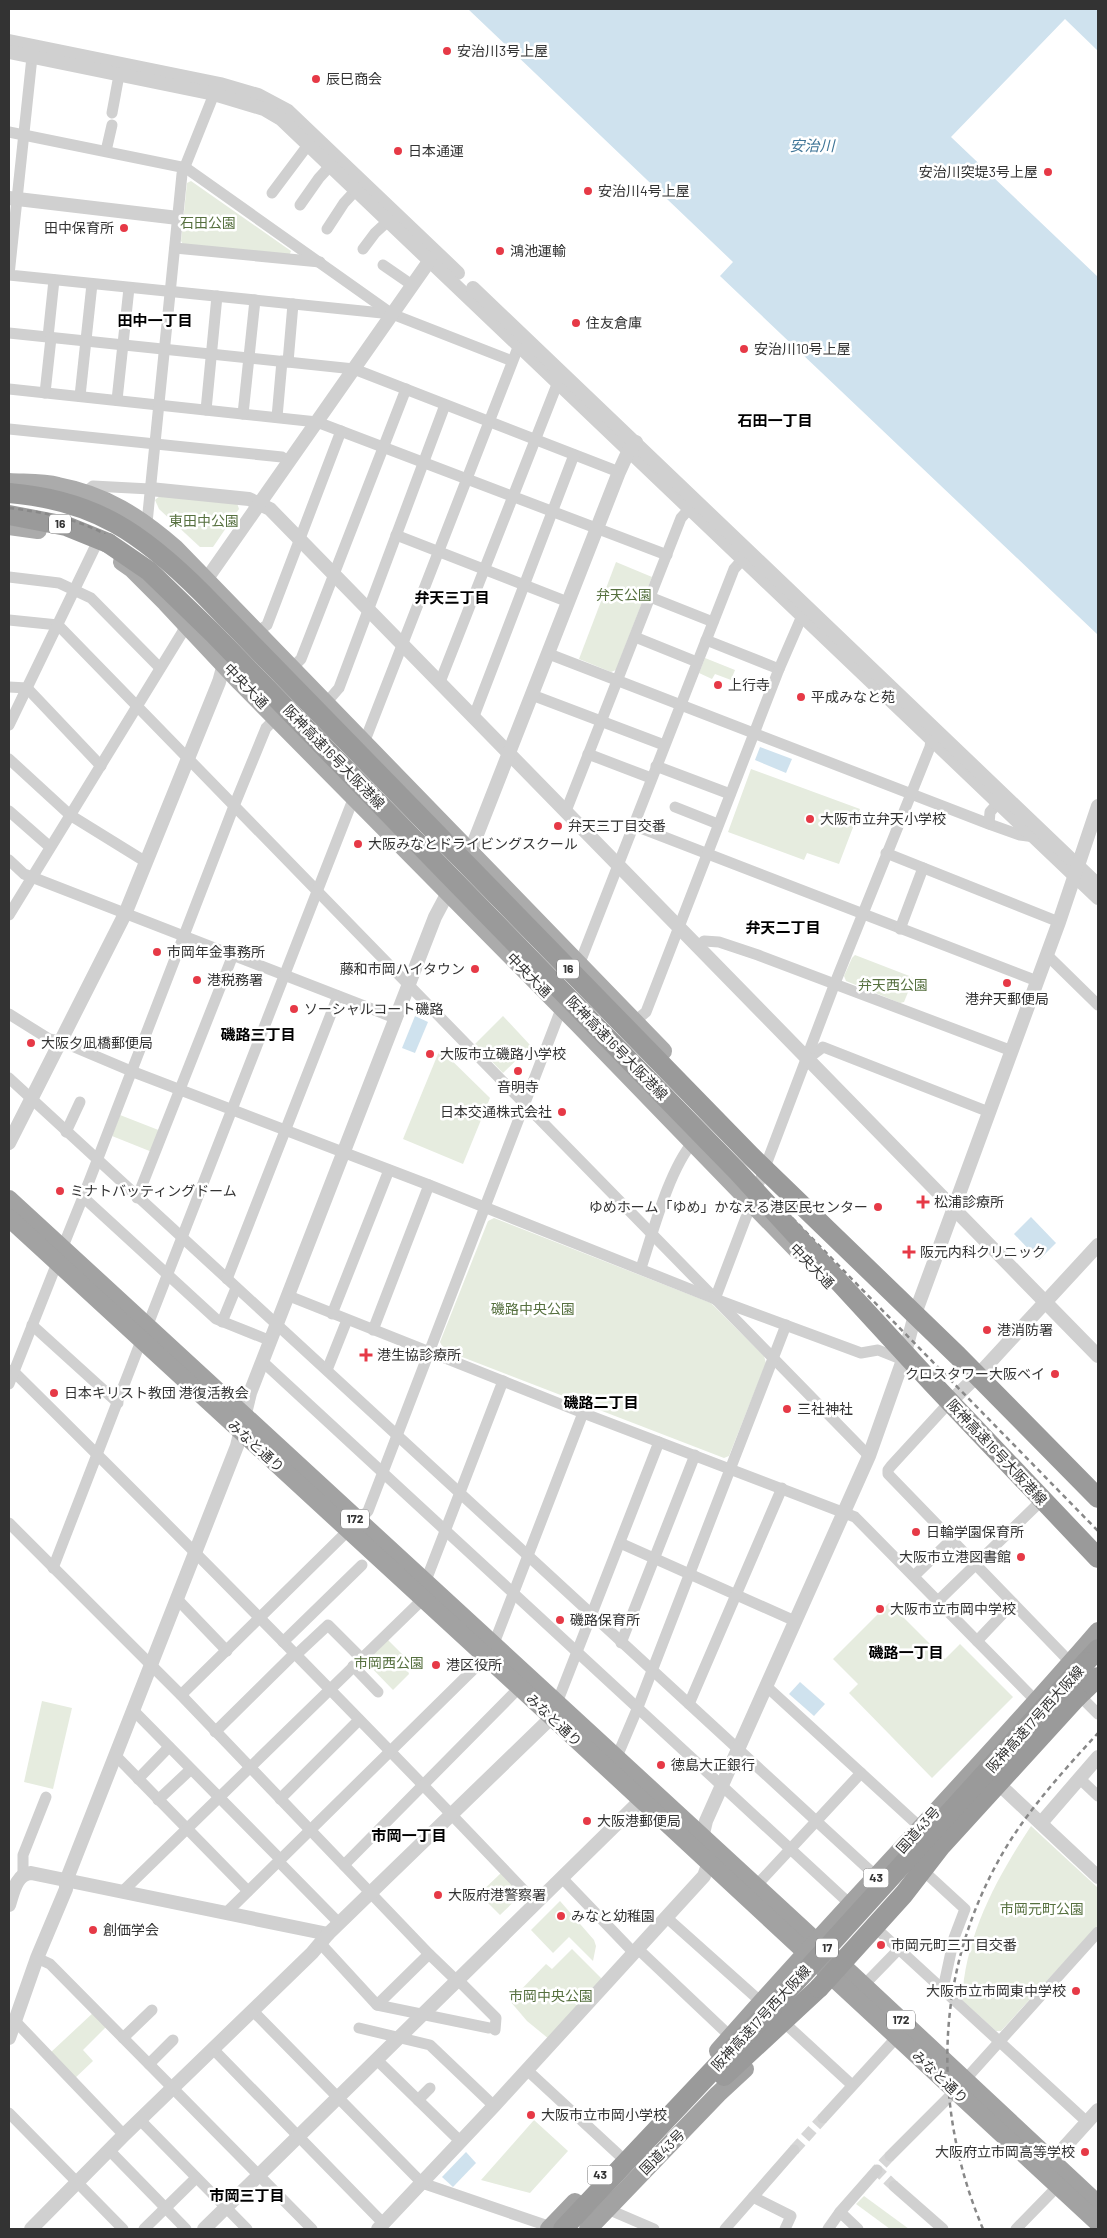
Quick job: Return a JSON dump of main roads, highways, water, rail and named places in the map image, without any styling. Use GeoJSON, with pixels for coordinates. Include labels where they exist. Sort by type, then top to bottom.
{"type":"FeatureCollection","features":[{"type":"Feature","properties":{"kind":"highway","name":"阪神高速16号大阪港線"},"geometry":{"type":"LineString","coordinates":[[9,493],[58,501],[108,518],[152,546],[181,572],[751,1156],[958,1356],[1098,1498]]}},
{"type":"Feature","properties":{"kind":"highway","name":"阪神高速16号大阪港線"},"geometry":{"type":"LineString","coordinates":[[9,515],[66,526],[98,538],[136,561],[175,595],[737,1171],[939,1390],[1098,1558]]}},
{"type":"Feature","properties":{"kind":"highway","name":"みなと通り"},"geometry":{"type":"LineString","coordinates":[[9,1199],[59,1256]]}},
{"type":"Feature","properties":{"kind":"highway","name":"みなと通り"},"geometry":{"type":"LineString","coordinates":[[9,1218],[59,1256],[554,1711],[642,1800],[709,1862],[839,1973],[897,2037],[960,2085],[1052,2161],[1098,2204]]}},
{"type":"Feature","properties":{"kind":"highway","name":"国道43号"},"geometry":{"type":"LineString","coordinates":[[555,2229],[621,2157],[655,2126],[729,2046],[760,2001],[877,1877],[920,1827],[1037,1702],[1098,1631]]}},
{"type":"Feature","properties":{"kind":"highway","name":"阪神高速17号西大阪線"},"geometry":{"type":"LineString","coordinates":[[555,2229],[729,2046],[1098,1649]]}},
{"type":"Feature","properties":{"kind":"highway","name":"みなと通り"},"geometry":{"type":"LineString","coordinates":[[489,1651],[520,1688],[554,1711],[616,1759],[702,1838],[755,1887],[810,1947]]}},
{"type":"Feature","properties":{"kind":"highway","name":"阪神高速17号西大阪線"},"geometry":{"type":"LineString","coordinates":[[580,2229],[724,2076],[1098,1667]]}},
{"type":"Feature","properties":{"kind":"highway"},"geometry":{"type":"LineString","coordinates":[[724,2076],[819,1988],[904,1894],[941,1846],[1081,1699],[1098,1677]]}},
{"type":"Feature","properties":{"kind":"highway","name":"国道43号"},"geometry":{"type":"LineString","coordinates":[[588,2229],[718,2094],[790,2028],[928,1875],[1081,1699]]}},
{"type":"Feature","properties":{"kind":"highway"},"geometry":{"type":"LineString","coordinates":[[729,2046],[793,1971],[883,1873],[925,1833],[1013,1737],[1023,1717]]}},
{"type":"Feature","properties":{"kind":"highway","name":"みなと通り"},"geometry":{"type":"LineString","coordinates":[[839,1973],[864,1986],[1058,2186],[1098,2223]]}},
{"type":"Feature","properties":{"kind":"highway","name":"43"},"geometry":{"type":"LineString","coordinates":[[595,2229],[670,2145]]}},
{"type":"Feature","properties":{"kind":"main road"},"geometry":{"type":"LineString","coordinates":[[9,482],[57,485],[100,497],[146,523],[175,548],[767,1159],[843,1241],[1098,1490]]}},
{"type":"Feature","properties":{"kind":"main road","name":"中央大通"},"geometry":{"type":"LineString","coordinates":[[9,526],[71,536],[96,545],[132,569],[752,1203],[947,1405],[1098,1568]]}},
{"type":"Feature","properties":{"kind":"water","name":"安治川"},"geometry":{"type":"Polygon","coordinates":[[[468,9],[1098,9],[1098,51],[1065,19],[951,137],[1098,277],[1098,635],[720,276],[733,262],[468,9]]]}},
{"type":"Feature","properties":{"kind":"water"},"geometry":{"type":"Polygon","coordinates":[[[760,747],[792,759],[786,773],[755,760],[760,747]]]}},
{"type":"Feature","properties":{"kind":"water"},"geometry":{"type":"Polygon","coordinates":[[[415,1016],[428,1022],[415,1053],[402,1048],[415,1016]]]}},
{"type":"Feature","properties":{"kind":"water"},"geometry":{"type":"Polygon","coordinates":[[[1031,1217],[1056,1243],[1039,1260],[1014,1234],[1031,1217]]]}},
{"type":"Feature","properties":{"kind":"water"},"geometry":{"type":"Polygon","coordinates":[[[800,1682],[825,1704],[814,1716],[789,1694],[800,1682]]]}},
{"type":"Feature","properties":{"kind":"water"},"geometry":{"type":"Polygon","coordinates":[[[466,2152],[476,2163],[453,2187],[442,2177],[466,2152]]]}},
{"type":"Feature","properties":{"kind":"tunnel"},"geometry":{"type":"LineString","coordinates":[[794,2150],[823,2118]]}},
{"type":"Feature","properties":{"kind":"tunnel"},"geometry":{"type":"LineString","coordinates":[[890,2156],[877,2170],[894,2186]]}},
{"type":"Feature","properties":{"kind":"railway"},"geometry":{"type":"LineString","coordinates":[[9,508],[57,516],[97,530],[134,551],[171,582],[1098,1531]]}},
{"type":"Feature","properties":{"kind":"railway"},"geometry":{"type":"LineString","coordinates":[[983,2229],[966,2180],[954,2131],[948,2082],[948,2032],[954,1983],[967,1934],[985,1887],[1010,1841],[1041,1799],[1098,1733]]}},
{"type":"Feature","properties":{"kind":"place","name":"安治川3号上屋"},"geometry":{"type":"Point","coordinates":[447,51]}},
{"type":"Feature","properties":{"kind":"place","name":"辰巳商会"},"geometry":{"type":"Point","coordinates":[316,79]}},
{"type":"Feature","properties":{"kind":"place","name":"日本通運"},"geometry":{"type":"Point","coordinates":[398,151]}},
{"type":"Feature","properties":{"kind":"place","name":"安治川突堤3号上屋"},"geometry":{"type":"Point","coordinates":[1048,172]}},
{"type":"Feature","properties":{"kind":"place","name":"安治川4号上屋"},"geometry":{"type":"Point","coordinates":[588,191]}},
{"type":"Feature","properties":{"kind":"place","name":"田中保育所"},"geometry":{"type":"Point","coordinates":[124,228]}},
{"type":"Feature","properties":{"kind":"place","name":"鴻池運輸"},"geometry":{"type":"Point","coordinates":[500,251]}},
{"type":"Feature","properties":{"kind":"place","name":"住友倉庫"},"geometry":{"type":"Point","coordinates":[576,323]}},
{"type":"Feature","properties":{"kind":"place","name":"安治川10号上屋"},"geometry":{"type":"Point","coordinates":[744,349]}},
{"type":"Feature","properties":{"kind":"place","name":"上行寺"},"geometry":{"type":"Point","coordinates":[718,685]}},
{"type":"Feature","properties":{"kind":"place","name":"平成みなと苑"},"geometry":{"type":"Point","coordinates":[801,697]}},
{"type":"Feature","properties":{"kind":"place","name":"大阪市立弁天小学校"},"geometry":{"type":"Point","coordinates":[810,819]}},
{"type":"Feature","properties":{"kind":"place","name":"弁天三丁目交番"},"geometry":{"type":"Point","coordinates":[558,826]}},
{"type":"Feature","properties":{"kind":"place","name":"大阪みなとドライビングスクール"},"geometry":{"type":"Point","coordinates":[358,844]}},
{"type":"Feature","properties":{"kind":"place","name":"市岡年金事務所"},"geometry":{"type":"Point","coordinates":[157,952]}},
{"type":"Feature","properties":{"kind":"place","name":"藤和市岡ハイタウン"},"geometry":{"type":"Point","coordinates":[475,969]}},
{"type":"Feature","properties":{"kind":"place","name":"港税務署"},"geometry":{"type":"Point","coordinates":[197,980]}},
{"type":"Feature","properties":{"kind":"place","name":"港弁天郵便局"},"geometry":{"type":"Point","coordinates":[1007,983]}},
{"type":"Feature","properties":{"kind":"place","name":"ソーシャルコート磯路"},"geometry":{"type":"Point","coordinates":[294,1009]}},
{"type":"Feature","properties":{"kind":"place","name":"大阪夕凪橋郵便局"},"geometry":{"type":"Point","coordinates":[31,1043]}},
{"type":"Feature","properties":{"kind":"place","name":"大阪市立磯路小学校"},"geometry":{"type":"Point","coordinates":[430,1054]}},
{"type":"Feature","properties":{"kind":"place","name":"音明寺"},"geometry":{"type":"Point","coordinates":[518,1071]}},
{"type":"Feature","properties":{"kind":"place","name":"日本交通株式会社"},"geometry":{"type":"Point","coordinates":[562,1112]}},
{"type":"Feature","properties":{"kind":"place","name":"ミナトバッティングドーム"},"geometry":{"type":"Point","coordinates":[60,1191]}},
{"type":"Feature","properties":{"kind":"place","name":"松浦診療所"},"geometry":{"type":"Point","coordinates":[923,1202]}},
{"type":"Feature","properties":{"kind":"place","name":"ゆめホーム「ゆめ」かなえる港区民センター"},"geometry":{"type":"Point","coordinates":[878,1207]}},
{"type":"Feature","properties":{"kind":"place","name":"阪元内科クリニック"},"geometry":{"type":"Point","coordinates":[909,1252]}},
{"type":"Feature","properties":{"kind":"place","name":"港消防署"},"geometry":{"type":"Point","coordinates":[987,1330]}},
{"type":"Feature","properties":{"kind":"place","name":"港生協診療所"},"geometry":{"type":"Point","coordinates":[366,1355]}},
{"type":"Feature","properties":{"kind":"place","name":"クロスタワー大阪ベイ"},"geometry":{"type":"Point","coordinates":[1055,1374]}},
{"type":"Feature","properties":{"kind":"place","name":"日本キリスト教団 港復活教会"},"geometry":{"type":"Point","coordinates":[54,1393]}},
{"type":"Feature","properties":{"kind":"place","name":"三社神社"},"geometry":{"type":"Point","coordinates":[787,1409]}},
{"type":"Feature","properties":{"kind":"place","name":"日輪学園保育所"},"geometry":{"type":"Point","coordinates":[916,1532]}},
{"type":"Feature","properties":{"kind":"place","name":"大阪市立港図書館"},"geometry":{"type":"Point","coordinates":[1021,1557]}},
{"type":"Feature","properties":{"kind":"place","name":"大阪市立市岡中学校"},"geometry":{"type":"Point","coordinates":[880,1609]}},
{"type":"Feature","properties":{"kind":"place","name":"磯路保育所"},"geometry":{"type":"Point","coordinates":[560,1620]}},
{"type":"Feature","properties":{"kind":"place","name":"港区役所"},"geometry":{"type":"Point","coordinates":[436,1665]}},
{"type":"Feature","properties":{"kind":"place","name":"徳島大正銀行"},"geometry":{"type":"Point","coordinates":[661,1765]}},
{"type":"Feature","properties":{"kind":"place","name":"大阪港郵便局"},"geometry":{"type":"Point","coordinates":[587,1821]}},
{"type":"Feature","properties":{"kind":"place","name":"大阪府港警察署"},"geometry":{"type":"Point","coordinates":[438,1895]}},
{"type":"Feature","properties":{"kind":"place","name":"みなと幼稚園"},"geometry":{"type":"Point","coordinates":[561,1916]}},
{"type":"Feature","properties":{"kind":"place","name":"創価学会"},"geometry":{"type":"Point","coordinates":[93,1930]}},
{"type":"Feature","properties":{"kind":"place","name":"市岡元町三丁目交番"},"geometry":{"type":"Point","coordinates":[881,1945]}},
{"type":"Feature","properties":{"kind":"place","name":"大阪市立市岡東中学校"},"geometry":{"type":"Point","coordinates":[1076,1991]}},
{"type":"Feature","properties":{"kind":"place","name":"大阪市立市岡小学校"},"geometry":{"type":"Point","coordinates":[531,2115]}},
{"type":"Feature","properties":{"kind":"place","name":"大阪府立市岡高等学校"},"geometry":{"type":"Point","coordinates":[1085,2152]}},
{"type":"Feature","properties":{"kind":"district","name":"田中一丁目"},"geometry":{"type":"Point","coordinates":[155,321]}},
{"type":"Feature","properties":{"kind":"district","name":"石田一丁目"},"geometry":{"type":"Point","coordinates":[775,421]}},
{"type":"Feature","properties":{"kind":"district","name":"弁天三丁目"},"geometry":{"type":"Point","coordinates":[452,598]}},
{"type":"Feature","properties":{"kind":"district","name":"弁天二丁目"},"geometry":{"type":"Point","coordinates":[783,928]}},
{"type":"Feature","properties":{"kind":"district","name":"磯路三丁目"},"geometry":{"type":"Point","coordinates":[258,1035]}},
{"type":"Feature","properties":{"kind":"district","name":"磯路二丁目"},"geometry":{"type":"Point","coordinates":[601,1403]}},
{"type":"Feature","properties":{"kind":"district","name":"磯路一丁目"},"geometry":{"type":"Point","coordinates":[906,1653]}},
{"type":"Feature","properties":{"kind":"district","name":"市岡一丁目"},"geometry":{"type":"Point","coordinates":[409,1836]}},
{"type":"Feature","properties":{"kind":"district","name":"市岡三丁目"},"geometry":{"type":"Point","coordinates":[247,2196]}},
{"type":"Feature","properties":{"kind":"park label","name":"石田公園"},"geometry":{"type":"Point","coordinates":[208,223]}},
{"type":"Feature","properties":{"kind":"park label","name":"東田中公園"},"geometry":{"type":"Point","coordinates":[204,521]}},
{"type":"Feature","properties":{"kind":"park label","name":"弁天公園"},"geometry":{"type":"Point","coordinates":[624,595]}},
{"type":"Feature","properties":{"kind":"park label","name":"弁天西公園"},"geometry":{"type":"Point","coordinates":[893,985]}},
{"type":"Feature","properties":{"kind":"park label","name":"磯路中央公園"},"geometry":{"type":"Point","coordinates":[533,1309]}},
{"type":"Feature","properties":{"kind":"park label","name":"市岡西公園"},"geometry":{"type":"Point","coordinates":[389,1663]}},
{"type":"Feature","properties":{"kind":"park label","name":"市岡元町公園"},"geometry":{"type":"Point","coordinates":[1042,1909]}},
{"type":"Feature","properties":{"kind":"park label","name":"市岡中央公園"},"geometry":{"type":"Point","coordinates":[551,1996]}}]}
